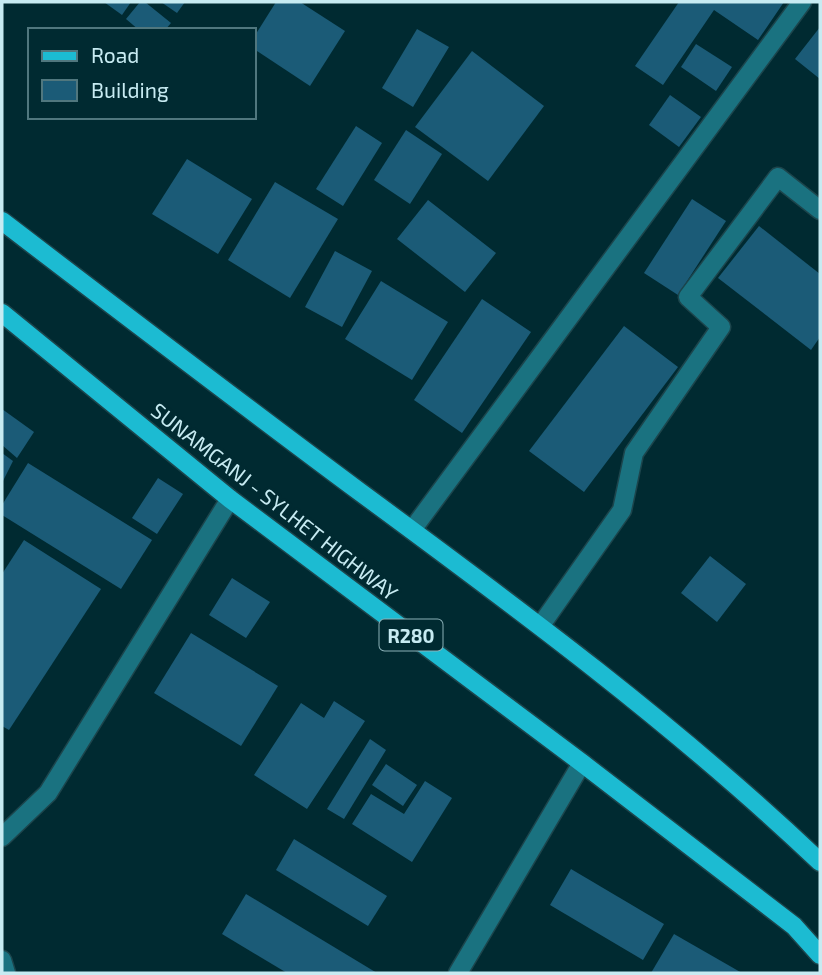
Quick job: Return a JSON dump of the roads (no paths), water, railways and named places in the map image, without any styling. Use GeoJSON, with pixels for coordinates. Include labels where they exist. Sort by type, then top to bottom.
{"type":"FeatureCollection","features":[{"type":"Feature","properties":{"kind":"main road"},"geometry":{"type":"LineString","coordinates":[[2,222],[198,372],[541,625],[764,808],[820,862]]}},
{"type":"Feature","properties":{"kind":"main road","name":"SUNAMGANJ - SYLHET HIGHWAY"},"geometry":{"type":"LineString","coordinates":[[2,313],[230,499],[794,926],[820,955]]}},
{"type":"Feature","properties":{"kind":"street"},"geometry":{"type":"LineString","coordinates":[[412,530],[802,2]]}},
{"type":"Feature","properties":{"kind":"street"},"geometry":{"type":"LineString","coordinates":[[541,625],[622,510],[634,453],[721,327],[688,297],[778,177],[820,210]]}},
{"type":"Feature","properties":{"kind":"street"},"geometry":{"type":"LineString","coordinates":[[2,837],[48,793],[230,499]]}},
{"type":"Feature","properties":{"kind":"street"},"geometry":{"type":"LineString","coordinates":[[458,973],[582,763]]}},
{"type":"Feature","properties":{"kind":"street"},"geometry":{"type":"LineString","coordinates":[[2,960],[6,973]]}}]}
